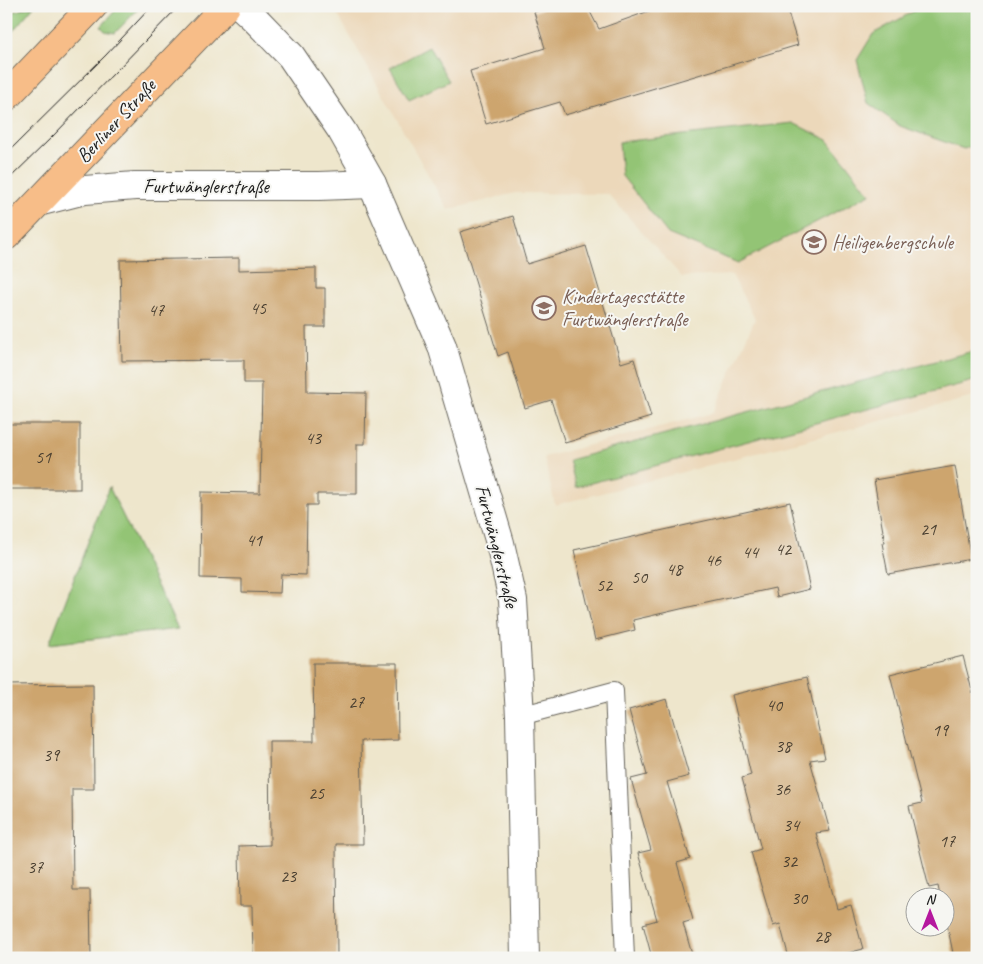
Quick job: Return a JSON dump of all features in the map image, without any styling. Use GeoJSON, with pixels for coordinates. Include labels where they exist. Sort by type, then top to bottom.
{"type":"FeatureCollection","features":[{"type":"Feature","properties":{"kind":"main road"},"geometry":{"type":"LineString","coordinates":[[6,97],[93,6]]}},
{"type":"Feature","properties":{"kind":"main road","name":"Berliner Straße"},"geometry":{"type":"LineString","coordinates":[[6,236],[42,201],[226,6]]}},
{"type":"Feature","properties":{"kind":"street","name":"Furtwänglerstraße"},"geometry":{"type":"LineString","coordinates":[[241,6],[291,56],[342,130],[372,184],[442,346],[500,543],[513,600],[520,716],[525,958]]}},
{"type":"Feature","properties":{"kind":"street","name":"Furtwänglerstraße"},"geometry":{"type":"LineString","coordinates":[[42,201],[85,190],[135,186],[320,186],[372,184]]}},
{"type":"Feature","properties":{"kind":"lane"},"geometry":{"type":"LineString","coordinates":[[520,716],[614,691],[625,958]]}},
{"type":"Feature","properties":{"kind":"shaded area","name":"Heiligenbergschule"},"geometry":{"type":"Polygon","coordinates":[[[333,6],[977,6],[977,396],[555,505],[544,457],[713,413],[755,319],[732,275],[682,277],[608,194],[515,193],[448,210],[333,6]]]}},
{"type":"Feature","properties":{"kind":"green space"},"geometry":{"type":"Polygon","coordinates":[[[34,6],[6,39],[6,14],[34,6]]]}},
{"type":"Feature","properties":{"kind":"green space"},"geometry":{"type":"Polygon","coordinates":[[[119,6],[141,6],[115,33],[105,31],[101,27],[119,6]]]}},
{"type":"Feature","properties":{"kind":"green space"},"geometry":{"type":"Polygon","coordinates":[[[923,6],[977,6],[977,144],[964,149],[900,126],[868,103],[857,60],[873,34],[923,6]]]}},
{"type":"Feature","properties":{"kind":"green space"},"geometry":{"type":"Polygon","coordinates":[[[429,47],[449,81],[409,100],[390,68],[429,47]]]}},
{"type":"Feature","properties":{"kind":"green space"},"geometry":{"type":"Polygon","coordinates":[[[793,123],[828,140],[870,194],[738,263],[668,234],[622,176],[619,142],[793,123]]]}},
{"type":"Feature","properties":{"kind":"green space"},"geometry":{"type":"Polygon","coordinates":[[[977,350],[977,380],[576,487],[569,460],[977,350]]]}},
{"type":"Feature","properties":{"kind":"green space"},"geometry":{"type":"Polygon","coordinates":[[[109,487],[178,629],[49,644],[109,487]]]}},
{"type":"Feature","properties":{"kind":"building"},"geometry":{"type":"Polygon","coordinates":[[[551,6],[587,6],[599,29],[663,6],[786,6],[798,45],[565,115],[560,102],[486,124],[470,71],[545,48],[534,12],[551,6]]]}},
{"type":"Feature","properties":{"kind":"building","name":"Kindertagesstätte Furtwänglerstraße"},"geometry":{"type":"Polygon","coordinates":[[[513,216],[527,264],[586,246],[621,363],[634,359],[651,417],[565,443],[551,400],[525,408],[508,352],[498,356],[460,232],[513,216]]]}},
{"type":"Feature","properties":{"kind":"building"},"geometry":{"type":"Polygon","coordinates":[[[239,258],[239,270],[316,268],[316,288],[325,288],[325,327],[306,327],[307,392],[366,393],[365,444],[357,444],[357,494],[317,494],[317,505],[307,505],[306,575],[281,574],[280,593],[242,592],[242,579],[200,578],[201,492],[260,493],[262,383],[244,383],[244,360],[122,361],[120,260],[239,258]]]}},
{"type":"Feature","properties":{"kind":"building"},"geometry":{"type":"Polygon","coordinates":[[[6,424],[80,424],[80,489],[6,489],[6,424]]]}},
{"type":"Feature","properties":{"kind":"building"},"geometry":{"type":"Polygon","coordinates":[[[955,466],[971,559],[888,574],[882,543],[885,543],[874,480],[955,466]]]}},
{"type":"Feature","properties":{"kind":"building"},"geometry":{"type":"Polygon","coordinates":[[[790,502],[810,589],[777,597],[775,588],[633,620],[635,630],[595,640],[574,550],[790,502]]]}},
{"type":"Feature","properties":{"kind":"building"},"geometry":{"type":"Polygon","coordinates":[[[963,656],[977,710],[977,958],[954,958],[949,936],[956,936],[956,886],[929,886],[909,806],[922,803],[890,674],[963,656]]]}},
{"type":"Feature","properties":{"kind":"building"},"geometry":{"type":"Polygon","coordinates":[[[313,663],[397,663],[398,740],[361,741],[363,844],[336,844],[337,958],[253,958],[252,906],[240,906],[239,846],[270,845],[269,741],[314,741],[313,663]]]}},
{"type":"Feature","properties":{"kind":"building"},"geometry":{"type":"Polygon","coordinates":[[[807,677],[825,758],[810,760],[830,831],[816,833],[837,909],[851,905],[863,949],[829,958],[789,958],[780,924],[773,926],[751,852],[761,849],[742,778],[751,775],[732,695],[807,677]]]}},
{"type":"Feature","properties":{"kind":"building"},"geometry":{"type":"Polygon","coordinates":[[[93,684],[94,789],[72,789],[73,890],[90,890],[91,958],[6,958],[7,685],[93,684]]]}},
{"type":"Feature","properties":{"kind":"building"},"geometry":{"type":"Polygon","coordinates":[[[667,699],[689,776],[667,782],[690,859],[677,863],[693,920],[683,923],[693,958],[652,958],[643,924],[657,920],[638,853],[651,850],[631,779],[647,775],[629,710],[667,699]]]}},
{"type":"Feature","properties":{"kind":"tram line"},"geometry":{"type":"LineString","coordinates":[[6,154],[106,55],[152,6]]}},
{"type":"Feature","properties":{"kind":"tram line"},"geometry":{"type":"LineString","coordinates":[[6,182],[179,6]]}},
{"type":"Feature","properties":{"kind":"place","name":"Heiligenbergschule"},"geometry":{"type":"Point","coordinates":[814,242]}},
{"type":"Feature","properties":{"kind":"place","name":"Kindertagesstätte Furtwänglerstraße"},"geometry":{"type":"Point","coordinates":[544,308]}}]}
